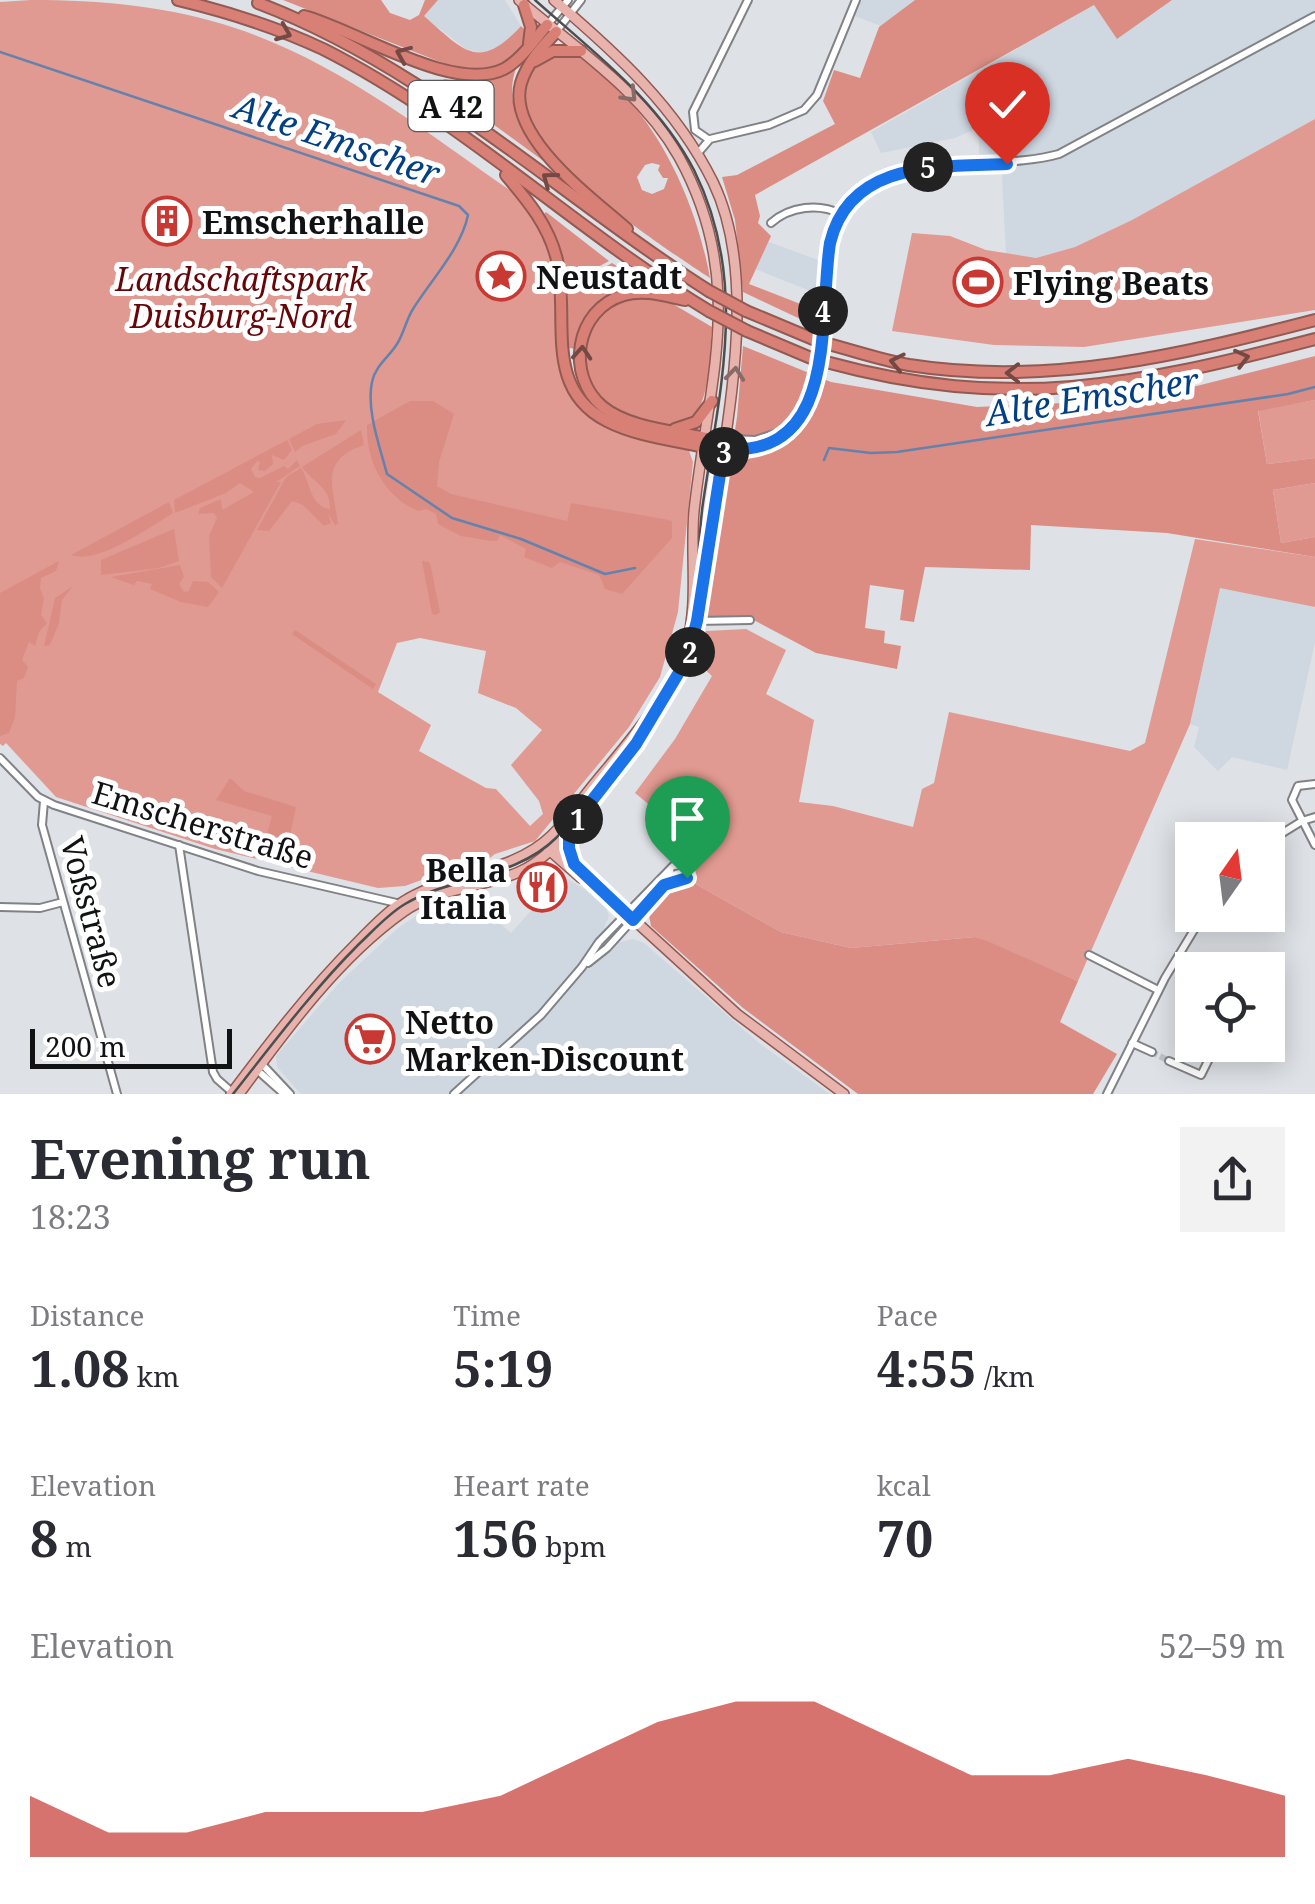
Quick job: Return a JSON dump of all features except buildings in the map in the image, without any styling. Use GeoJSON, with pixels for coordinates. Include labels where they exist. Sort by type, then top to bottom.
{"type":"FeatureCollection","features":[{"type":"Feature","properties":{"kind":"highway","name":"A 42"},"geometry":{"type":"LineString","coordinates":[[178,0],[260,23],[322,49],[386,86],[611,248],[709,312],[811,358],[931,386],[1035,391],[1145,379],[1315,338]]}},
{"type":"Feature","properties":{"kind":"highway","name":"A 42"},"geometry":{"type":"LineString","coordinates":[[253,1],[344,40],[410,78],[708,291],[828,344],[906,364],[1034,373],[1143,360],[1315,320]]}},
{"type":"Feature","properties":{"kind":"highway"},"geometry":{"type":"LineString","coordinates":[[253,1],[328,22],[457,74],[492,73],[506,68],[552,28]]}},
{"type":"Feature","properties":{"kind":"highway"},"geometry":{"type":"LineString","coordinates":[[522,2],[531,27],[527,49]]}},
{"type":"Feature","properties":{"kind":"highway"},"geometry":{"type":"LineString","coordinates":[[552,28],[521,83],[519,105],[531,133],[564,174],[630,236]]}},
{"type":"Feature","properties":{"kind":"highway"},"geometry":{"type":"LineString","coordinates":[[530,65],[554,51],[580,50]]}},
{"type":"Feature","properties":{"kind":"highway"},"geometry":{"type":"LineString","coordinates":[[488,156],[533,207],[552,243],[562,296],[562,364],[578,398],[603,420],[622,428],[705,442]]}},
{"type":"Feature","properties":{"kind":"highway"},"geometry":{"type":"LineString","coordinates":[[696,303],[656,294],[624,295],[596,313],[582,338],[580,370],[605,409],[705,442]]}},
{"type":"Feature","properties":{"kind":"highway"},"geometry":{"type":"LineString","coordinates":[[669,430],[696,422],[712,401]]}},
{"type":"Feature","properties":{"kind":"main road"},"geometry":{"type":"LineString","coordinates":[[522,2],[630,94],[663,132],[692,184],[718,273],[718,349],[694,512],[694,621],[682,656],[657,701],[535,865]]}},
{"type":"Feature","properties":{"kind":"main road"},"geometry":{"type":"LineString","coordinates":[[234,1094],[322,978],[403,907],[439,884],[550,847],[569,830],[662,704],[687,659],[737,356],[734,269],[728,234],[714,185],[672,116],[641,78],[561,2]]}},
{"type":"Feature","properties":{"kind":"main road"},"geometry":{"type":"LineString","coordinates":[[569,830],[570,866]]}},
{"type":"Feature","properties":{"kind":"main road"},"geometry":{"type":"LineString","coordinates":[[550,847],[737,1014],[844,1094]]}},
{"type":"Feature","properties":{"kind":"main road"},"geometry":{"type":"LineString","coordinates":[[403,907],[508,877],[535,865],[570,866]]}},
{"type":"Feature","properties":{"kind":"street"},"geometry":{"type":"LineString","coordinates":[[552,28],[571,14],[581,0]]}},
{"type":"Feature","properties":{"kind":"street"},"geometry":{"type":"LineString","coordinates":[[710,139],[695,130],[693,112],[748,0]]}},
{"type":"Feature","properties":{"kind":"street"},"geometry":{"type":"LineString","coordinates":[[698,154],[710,139],[768,125],[804,110],[816,95],[856,0]]}},
{"type":"Feature","properties":{"kind":"street"},"geometry":{"type":"LineString","coordinates":[[552,28],[561,2]]}},
{"type":"Feature","properties":{"kind":"street"},"geometry":{"type":"LineString","coordinates":[[705,442],[752,450],[782,438],[807,409],[814,391],[828,256],[841,214],[858,194],[898,174],[928,168],[1014,164],[1058,154],[1315,16]]}},
{"type":"Feature","properties":{"kind":"street"},"geometry":{"type":"LineString","coordinates":[[672,116],[693,112]]}},
{"type":"Feature","properties":{"kind":"street"},"geometry":{"type":"LineString","coordinates":[[772,223],[780,216],[811,207],[829,208],[841,214]]}},
{"type":"Feature","properties":{"kind":"street"},"geometry":{"type":"LineString","coordinates":[[694,621],[750,620]]}},
{"type":"Feature","properties":{"kind":"street","name":"Emscherstraße"},"geometry":{"type":"LineString","coordinates":[[0,758],[44,801],[258,870],[403,907]]}},
{"type":"Feature","properties":{"kind":"street"},"geometry":{"type":"LineString","coordinates":[[1315,784],[1304,784],[1294,790],[1292,800],[1315,845]]}},
{"type":"Feature","properties":{"kind":"street","name":"Voßstraße"},"geometry":{"type":"LineString","coordinates":[[44,801],[42,825],[117,1094]]}},
{"type":"Feature","properties":{"kind":"street"},"geometry":{"type":"LineString","coordinates":[[1285,831],[1315,817]]}},
{"type":"Feature","properties":{"kind":"street"},"geometry":{"type":"LineString","coordinates":[[179,845],[213,1072],[234,1094]]}},
{"type":"Feature","properties":{"kind":"street"},"geometry":{"type":"LineString","coordinates":[[454,1094],[537,1018],[599,942],[672,880],[684,880],[689,869],[679,863],[670,870],[629,916]]}},
{"type":"Feature","properties":{"kind":"street"},"geometry":{"type":"LineString","coordinates":[[670,870],[672,880]]}},
{"type":"Feature","properties":{"kind":"street"},"geometry":{"type":"LineString","coordinates":[[0,906],[40,908],[63,902]]}},
{"type":"Feature","properties":{"kind":"street"},"geometry":{"type":"LineString","coordinates":[[1106,1094],[1158,990],[1193,932]]}},
{"type":"Feature","properties":{"kind":"street"},"geometry":{"type":"LineString","coordinates":[[1088,956],[1158,990]]}},
{"type":"Feature","properties":{"kind":"street"},"geometry":{"type":"LineString","coordinates":[[1132,1043],[1152,1052]]}},
{"type":"Feature","properties":{"kind":"street"},"geometry":{"type":"LineString","coordinates":[[1169,1061],[1201,1075],[1208,1062]]}},
{"type":"Feature","properties":{"kind":"street"},"geometry":{"type":"LineString","coordinates":[[258,1066],[287,1094]]}},
{"type":"Feature","properties":{"kind":"shaded area"},"geometry":{"type":"Polygon","coordinates":[[[283,0],[381,0],[390,13],[410,20],[419,15],[425,0],[438,0],[424,16],[450,39],[472,51],[494,49],[521,26],[528,33],[516,52],[500,64],[458,69],[283,0]]]}},
{"type":"Feature","properties":{"kind":"shaded area"},"geometry":{"type":"Polygon","coordinates":[[[438,0],[505,0],[521,26],[501,48],[482,53],[466,49],[423,16],[438,0]]]}},
{"type":"Feature","properties":{"kind":"shaded area"},"geometry":{"type":"Polygon","coordinates":[[[862,0],[915,0],[881,26],[855,16],[862,0]]]}},
{"type":"Feature","properties":{"kind":"shaded area"},"geometry":{"type":"Polygon","coordinates":[[[915,0],[1172,0],[1117,39],[1094,5],[755,195],[758,223],[771,236],[749,284],[816,310],[813,325],[743,292],[735,220],[722,177],[737,175],[835,124],[823,101],[834,70],[860,78],[879,27],[915,0]]]}},
{"type":"Feature","properties":{"kind":"shaded area"},"geometry":{"type":"Polygon","coordinates":[[[1172,0],[1315,0],[1315,119],[1132,220],[1075,247],[1035,258],[1006,254],[1001,155],[979,155],[975,129],[955,138],[881,153],[871,132],[1094,5],[1117,38],[1172,0]]]}},
{"type":"Feature","properties":{"kind":"shaded area"},"geometry":{"type":"Polygon","coordinates":[[[574,53],[625,95],[664,151],[693,214],[710,278],[607,205],[538,136],[523,98],[529,75],[538,63],[574,53]],[[645,165],[637,177],[642,190],[652,194],[664,189],[668,178],[663,178],[658,170],[660,165],[645,165]]]}},
{"type":"Feature","properties":{"kind":"shaded area"},"geometry":{"type":"Polygon","coordinates":[[[513,66],[515,110],[527,134],[553,168],[441,86],[444,79],[480,80],[513,66]]]}},
{"type":"Feature","properties":{"kind":"shaded area"},"geometry":{"type":"Polygon","coordinates":[[[546,212],[609,261],[567,284],[546,212]]]}},
{"type":"Feature","properties":{"kind":"shaded area"},"geometry":{"type":"Polygon","coordinates":[[[766,241],[821,261],[818,294],[755,269],[766,241]]]}},
{"type":"Feature","properties":{"kind":"shaded area"},"geometry":{"type":"Polygon","coordinates":[[[612,263],[638,279],[590,314],[575,349],[565,347],[568,289],[612,263]]]}},
{"type":"Feature","properties":{"kind":"shaded area"},"geometry":{"type":"Polygon","coordinates":[[[646,297],[673,304],[712,327],[703,398],[698,411],[680,425],[621,412],[601,396],[589,377],[584,356],[587,335],[599,317],[618,304],[646,297]]]}},
{"type":"Feature","properties":{"kind":"shaded area"},"geometry":{"type":"Polygon","coordinates":[[[743,346],[831,382],[977,407],[1145,399],[1315,356],[1315,400],[1258,411],[1267,464],[1315,458],[1315,483],[1273,490],[1281,543],[1315,537],[1315,557],[1167,533],[1031,525],[1030,570],[925,567],[914,622],[900,620],[904,590],[870,585],[865,628],[885,631],[884,643],[901,646],[897,669],[816,653],[746,616],[707,617],[737,417],[743,346]]]}},
{"type":"Feature","properties":{"kind":"shaded area"},"geometry":{"type":"Polygon","coordinates":[[[410,401],[433,401],[454,414],[439,462],[437,486],[451,494],[567,521],[571,503],[664,519],[672,521],[672,538],[622,594],[605,589],[599,575],[560,562],[552,568],[524,557],[526,549],[500,535],[497,541],[461,536],[438,524],[436,514],[406,505],[387,487],[370,452],[367,425],[410,401]]]}},
{"type":"Feature","properties":{"kind":"shaded area"},"geometry":{"type":"Polygon","coordinates":[[[346,420],[336,434],[295,452],[289,439],[317,424],[346,420]]]}},
{"type":"Feature","properties":{"kind":"shaded area"},"geometry":{"type":"Polygon","coordinates":[[[361,430],[364,445],[340,458],[332,476],[338,524],[328,513],[331,523],[324,526],[303,505],[292,501],[269,531],[257,530],[286,477],[301,468],[314,498],[330,509],[324,490],[302,467],[361,430]]]}},
{"type":"Feature","properties":{"kind":"shaded area"},"geometry":{"type":"Polygon","coordinates":[[[287,440],[292,450],[284,460],[272,455],[273,464],[265,471],[258,470],[257,461],[251,469],[255,477],[284,466],[288,469],[297,460],[300,466],[276,482],[281,482],[222,588],[211,577],[209,536],[217,518],[214,513],[198,514],[200,508],[221,499],[222,510],[254,492],[240,483],[226,493],[175,513],[174,500],[287,440]]]}},
{"type":"Feature","properties":{"kind":"shaded area"},"geometry":{"type":"Polygon","coordinates":[[[169,502],[173,513],[123,543],[95,555],[71,555],[169,502]]]}},
{"type":"Feature","properties":{"kind":"shaded area"},"geometry":{"type":"Polygon","coordinates":[[[174,529],[179,561],[159,568],[101,575],[101,560],[174,529]]]}},
{"type":"Feature","properties":{"kind":"shaded area"},"geometry":{"type":"Polygon","coordinates":[[[59,561],[56,571],[41,578],[41,615],[47,623],[35,646],[29,642],[22,660],[28,667],[24,678],[17,681],[15,717],[9,733],[0,736],[0,593],[59,561]]]}},
{"type":"Feature","properties":{"kind":"shaded area"},"geometry":{"type":"Polygon","coordinates":[[[422,561],[429,562],[431,567],[440,612],[436,615],[432,614],[422,561]]]}},
{"type":"Feature","properties":{"kind":"shaded area"},"geometry":{"type":"Polygon","coordinates":[[[180,565],[184,577],[179,584],[184,592],[189,591],[193,581],[208,582],[219,592],[208,607],[181,602],[150,589],[152,584],[137,581],[134,585],[111,577],[180,565]]]}},
{"type":"Feature","properties":{"kind":"shaded area"},"geometry":{"type":"Polygon","coordinates":[[[73,586],[62,600],[59,623],[50,645],[44,646],[55,598],[73,586]]]}},
{"type":"Feature","properties":{"kind":"shaded area"},"geometry":{"type":"Polygon","coordinates":[[[1220,587],[1315,607],[1315,642],[1287,770],[1232,757],[1218,771],[1194,747],[1199,727],[1190,724],[1220,587]]]}},
{"type":"Feature","properties":{"kind":"shaded area"},"geometry":{"type":"Polygon","coordinates":[[[295,630],[376,684],[373,689],[292,634],[295,630]]]}},
{"type":"Feature","properties":{"kind":"shaded area"},"geometry":{"type":"Polygon","coordinates":[[[230,778],[244,791],[296,807],[284,864],[260,858],[272,816],[216,800],[230,778]]]}},
{"type":"Feature","properties":{"kind":"shaded area"},"geometry":{"type":"Polygon","coordinates":[[[562,876],[606,908],[609,916],[604,928],[621,942],[633,939],[644,943],[759,1043],[830,1094],[301,1094],[277,1067],[276,1056],[339,983],[398,928],[425,910],[481,895],[487,912],[511,933],[562,876]]]}},
{"type":"Feature","properties":{"kind":"shaded area"},"geometry":{"type":"Polygon","coordinates":[[[692,882],[781,932],[851,948],[975,937],[987,941],[1078,981],[1060,1022],[1117,1054],[1093,1094],[858,1094],[743,1008],[651,926],[649,915],[669,889],[692,882]]]}},
{"type":"Feature","properties":{"kind":"green space","name":"Landschaftspark Duisburg-Nord"},"geometry":{"type":"Polygon","coordinates":[[[0,2],[108,3],[210,20],[273,42],[382,101],[517,195],[531,214],[553,267],[559,361],[571,396],[605,425],[688,448],[693,462],[678,612],[660,677],[629,727],[535,841],[436,880],[435,875],[405,886],[378,888],[215,849],[56,797],[6,743],[0,744],[0,2]],[[420,638],[397,643],[378,692],[431,725],[419,751],[486,788],[496,789],[530,826],[543,814],[539,801],[511,765],[542,730],[516,708],[478,693],[486,651],[420,638]]]}},
{"type":"Feature","properties":{"kind":"green space"},"geometry":{"type":"Polygon","coordinates":[[[1315,119],[1315,310],[1084,347],[994,345],[892,331],[912,233],[950,236],[986,250],[1036,258],[1075,247],[1315,119]]]}},
{"type":"Feature","properties":{"kind":"green space"},"geometry":{"type":"Polygon","coordinates":[[[1315,400],[1315,458],[1267,464],[1258,410],[1315,400]]]}},
{"type":"Feature","properties":{"kind":"green space"},"geometry":{"type":"Polygon","coordinates":[[[1315,483],[1315,537],[1281,543],[1273,490],[1315,483]]]}},
{"type":"Feature","properties":{"kind":"green space"},"geometry":{"type":"Polygon","coordinates":[[[1195,539],[1315,557],[1315,607],[1220,588],[1190,724],[1078,981],[975,937],[851,948],[781,932],[692,882],[696,872],[689,859],[674,853],[688,837],[635,793],[675,739],[712,676],[696,661],[706,631],[746,629],[786,650],[766,694],[814,720],[799,802],[833,806],[913,827],[922,789],[934,783],[949,712],[1130,751],[1145,743],[1195,539]]]}},
{"type":"Feature","properties":{"kind":"waterway","name":"Alte Emscher"},"geometry":{"type":"LineString","coordinates":[[0,52],[459,206],[468,215],[459,240],[413,309],[394,349],[379,366],[372,382],[372,416],[387,474],[452,518],[521,539],[605,574],[635,568]]}},
{"type":"Feature","properties":{"kind":"waterway","name":"Alte Emscher"},"geometry":{"type":"LineString","coordinates":[[824,460],[829,448],[897,452],[1315,387]]}},
{"type":"Feature","properties":{"kind":"tunnel"},"geometry":{"type":"LineString","coordinates":[[1152,1052],[1169,1061]]}},
{"type":"Feature","properties":{"kind":"tram line"},"geometry":{"type":"LineString","coordinates":[[233,1094],[326,980],[393,912],[423,895],[522,861],[556,838],[630,746],[666,692],[688,646],[726,335],[721,253],[711,211],[694,170],[662,121],[622,78],[535,0]]}},
{"type":"Feature","properties":{"kind":"place","name":"Emscherhalle"},"geometry":{"type":"Point","coordinates":[167,221]}},
{"type":"Feature","properties":{"kind":"place","name":"Neustadt"},"geometry":{"type":"Point","coordinates":[501,276]}},
{"type":"Feature","properties":{"kind":"place","name":"Flying Beats"},"geometry":{"type":"Point","coordinates":[978,282]}},
{"type":"Feature","properties":{"kind":"place","name":"Bella Italia"},"geometry":{"type":"Point","coordinates":[542,887]}},
{"type":"Feature","properties":{"kind":"place","name":"Netto Marken-Discount"},"geometry":{"type":"Point","coordinates":[370,1039]}},
{"type":"Feature","properties":{"kind":"route"},"geometry":{"type":"LineString","coordinates":[[687,878],[664,885],[633,920],[574,864],[569,830],[636,744],[682,672],[697,621],[724,449],[752,450],[782,438],[811,402],[818,376],[830,243],[848,203],[877,182],[898,174],[956,165],[1007,164]]}}]}
